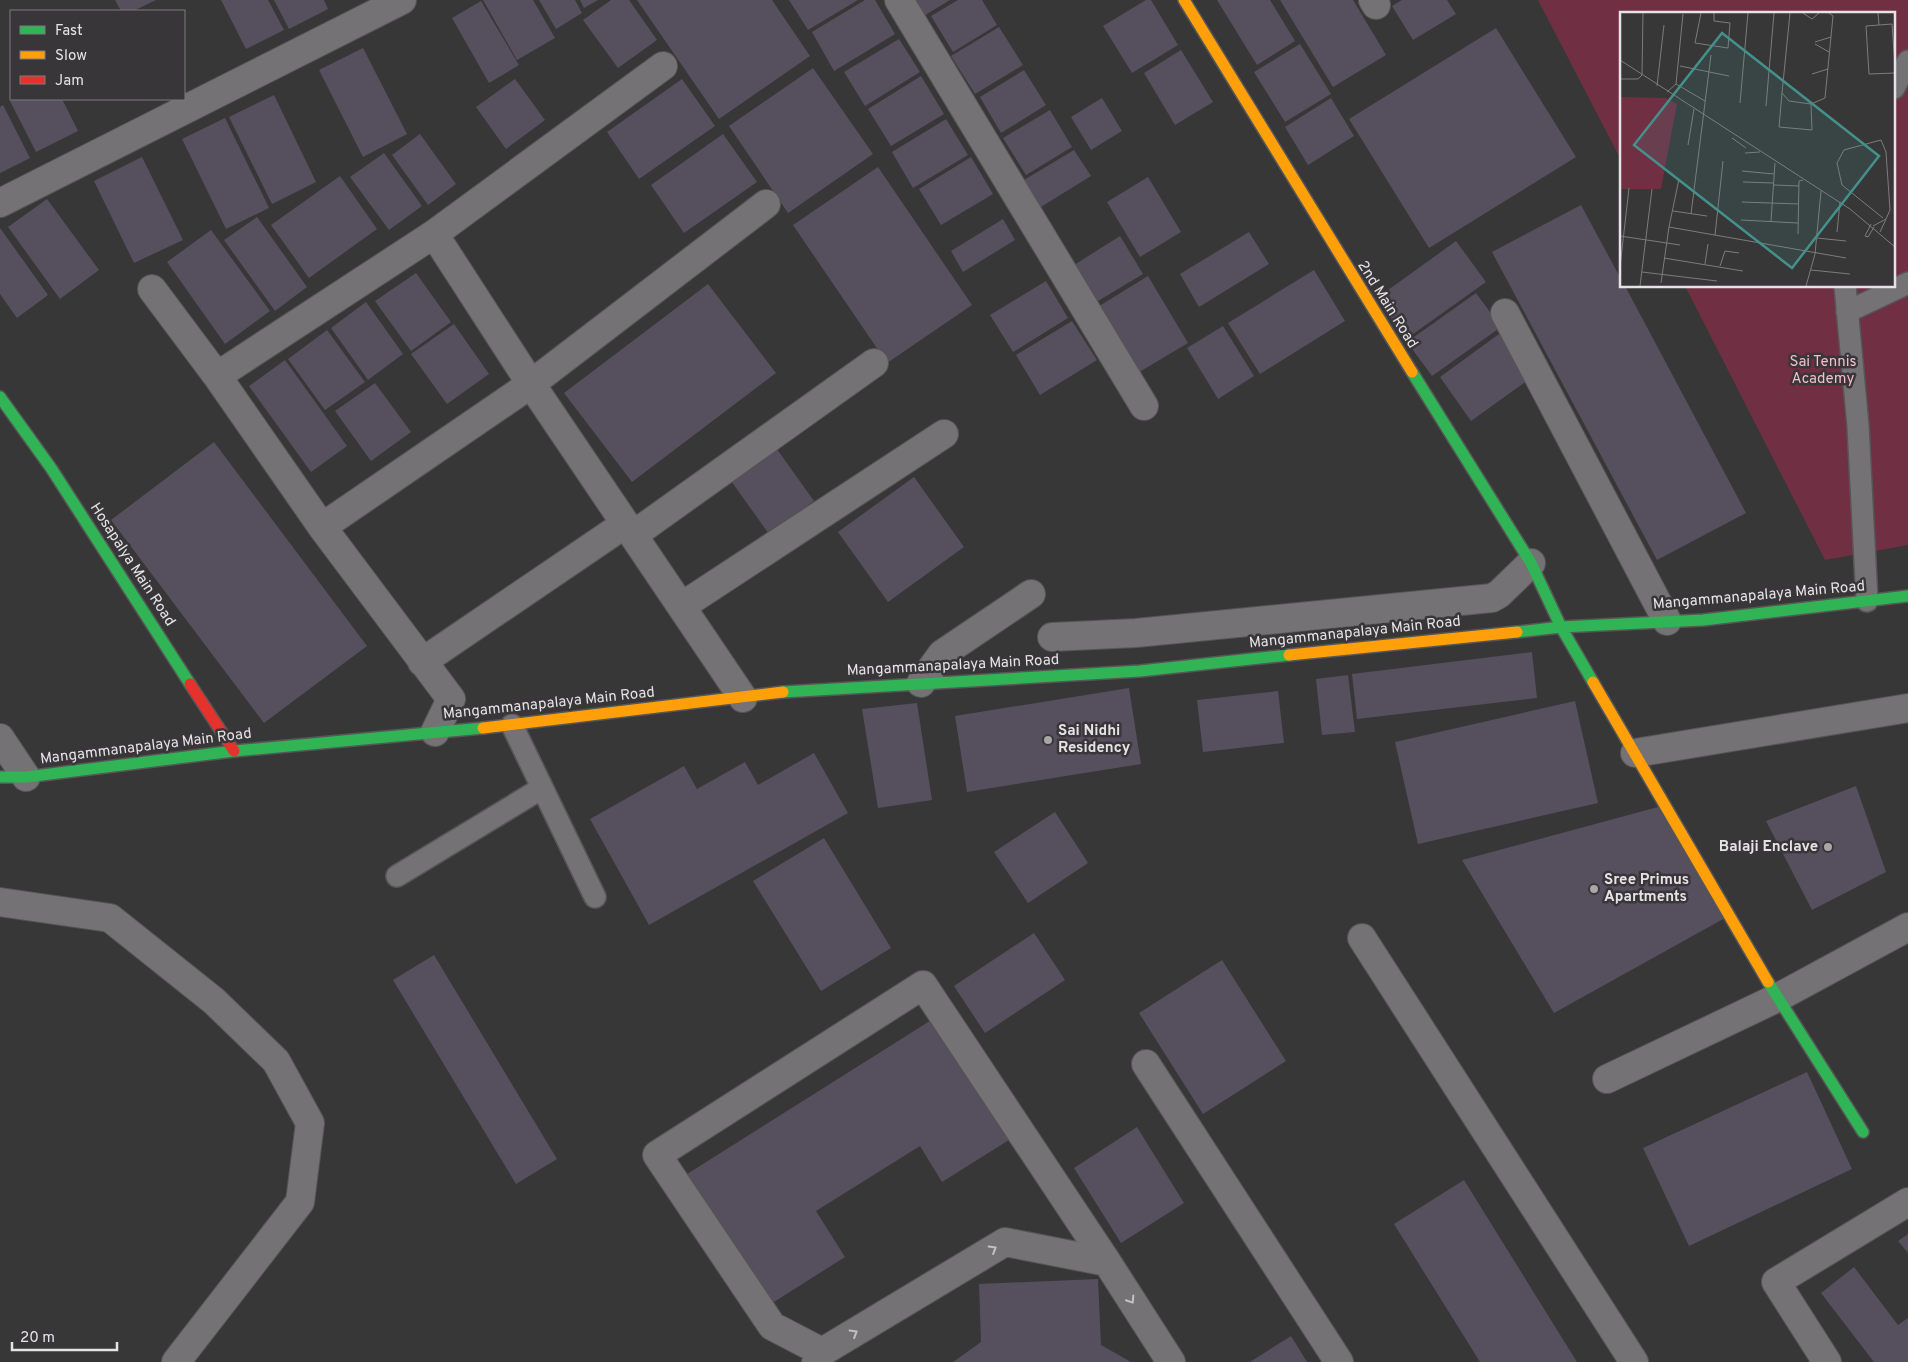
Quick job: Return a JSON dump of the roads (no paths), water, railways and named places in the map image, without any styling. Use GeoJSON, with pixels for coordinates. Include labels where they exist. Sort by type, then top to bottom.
{"type":"FeatureCollection","features":[{"type":"Feature","properties":{"kind":"street"},"geometry":{"type":"LineString","coordinates":[[0,203],[402,0]]}},
{"type":"Feature","properties":{"kind":"street"},"geometry":{"type":"LineString","coordinates":[[899,0],[1144,406]]}},
{"type":"Feature","properties":{"kind":"street","name":"2nd Main Road"},"geometry":{"type":"LineString","coordinates":[[1184,0],[1368,302],[1531,564],[1561,627],[1777,998],[1863,1132]]}},
{"type":"Feature","properties":{"kind":"street"},"geometry":{"type":"LineString","coordinates":[[217,376],[434,234],[663,66]]}},
{"type":"Feature","properties":{"kind":"street"},"geometry":{"type":"LineString","coordinates":[[322,527],[531,384],[766,204]]}},
{"type":"Feature","properties":{"kind":"street"},"geometry":{"type":"LineString","coordinates":[[434,234],[531,384],[744,698]]}},
{"type":"Feature","properties":{"kind":"street"},"geometry":{"type":"LineString","coordinates":[[152,289],[217,376],[322,527],[451,699],[434,732]]}},
{"type":"Feature","properties":{"kind":"street"},"geometry":{"type":"LineString","coordinates":[[1505,313],[1667,621]]}},
{"type":"Feature","properties":{"kind":"street"},"geometry":{"type":"LineString","coordinates":[[422,662],[629,530],[874,363]]}},
{"type":"Feature","properties":{"kind":"street","name":"Hosapalya Main Road"},"geometry":{"type":"LineString","coordinates":[[0,397],[51,468],[234,751]]}},
{"type":"Feature","properties":{"kind":"street"},"geometry":{"type":"LineString","coordinates":[[682,606],[944,434]]}},
{"type":"Feature","properties":{"kind":"street"},"geometry":{"type":"LineString","coordinates":[[1052,637],[1136,633],[1492,598],[1499,594],[1531,564]]}},
{"type":"Feature","properties":{"kind":"street"},"geometry":{"type":"LineString","coordinates":[[921,683],[942,654],[1031,594]]}},
{"type":"Feature","properties":{"kind":"street","name":"Mangammanapalaya Main Road"},"geometry":{"type":"LineString","coordinates":[[13,777],[234,751],[512,725],[794,691],[1140,671],[1561,627],[1703,620],[1908,596]]}},
{"type":"Feature","properties":{"kind":"street"},"geometry":{"type":"LineString","coordinates":[[1136,633],[1140,671]]}},
{"type":"Feature","properties":{"kind":"street"},"geometry":{"type":"LineString","coordinates":[[1634,753],[1908,708]]}},
{"type":"Feature","properties":{"kind":"street"},"geometry":{"type":"LineString","coordinates":[[0,738],[13,777]]}},
{"type":"Feature","properties":{"kind":"street"},"geometry":{"type":"LineString","coordinates":[[0,902],[110,918],[214,1001],[276,1061],[310,1123],[300,1202],[176,1362]]}},
{"type":"Feature","properties":{"kind":"street"},"geometry":{"type":"LineString","coordinates":[[1607,1080],[1777,998],[1908,927]]}},
{"type":"Feature","properties":{"kind":"street"},"geometry":{"type":"LineString","coordinates":[[1362,938],[1634,1362]]}},
{"type":"Feature","properties":{"kind":"street"},"geometry":{"type":"LineString","coordinates":[[1107,1262],[1005,1242],[819,1357],[772,1326],[657,1156],[923,985],[1107,1262],[1171,1362]]}},
{"type":"Feature","properties":{"kind":"street"},"geometry":{"type":"LineString","coordinates":[[1146,1064],[1339,1362]]}},
{"type":"Feature","properties":{"kind":"street"},"geometry":{"type":"LineString","coordinates":[[1827,1362],[1776,1282],[1908,1202]]}},
{"type":"Feature","properties":{"kind":"lane"},"geometry":{"type":"LineString","coordinates":[[1896,84],[1908,61]]}},
{"type":"Feature","properties":{"kind":"lane"},"geometry":{"type":"LineString","coordinates":[[1847,312],[1908,283]]}},
{"type":"Feature","properties":{"kind":"lane"},"geometry":{"type":"LineString","coordinates":[[1845,288],[1858,426],[1867,601]]}},
{"type":"Feature","properties":{"kind":"lane"},"geometry":{"type":"LineString","coordinates":[[512,725],[595,896]]}},
{"type":"Feature","properties":{"kind":"lane"},"geometry":{"type":"LineString","coordinates":[[397,876],[542,788]]}},
{"type":"Feature","properties":{"kind":"place","name":"Sai Nidhi Residency"},"geometry":{"type":"Point","coordinates":[1048,740]}},
{"type":"Feature","properties":{"kind":"place","name":"Balaji Enclave"},"geometry":{"type":"Point","coordinates":[1828,847]}},
{"type":"Feature","properties":{"kind":"place","name":"Sree Primus Apartments"},"geometry":{"type":"Point","coordinates":[1594,889]}},
{"type":"Feature","properties":{"kind":"park label","name":"Sai Tennis Academy"},"geometry":{"type":"Point","coordinates":[1823,370]}}]}
